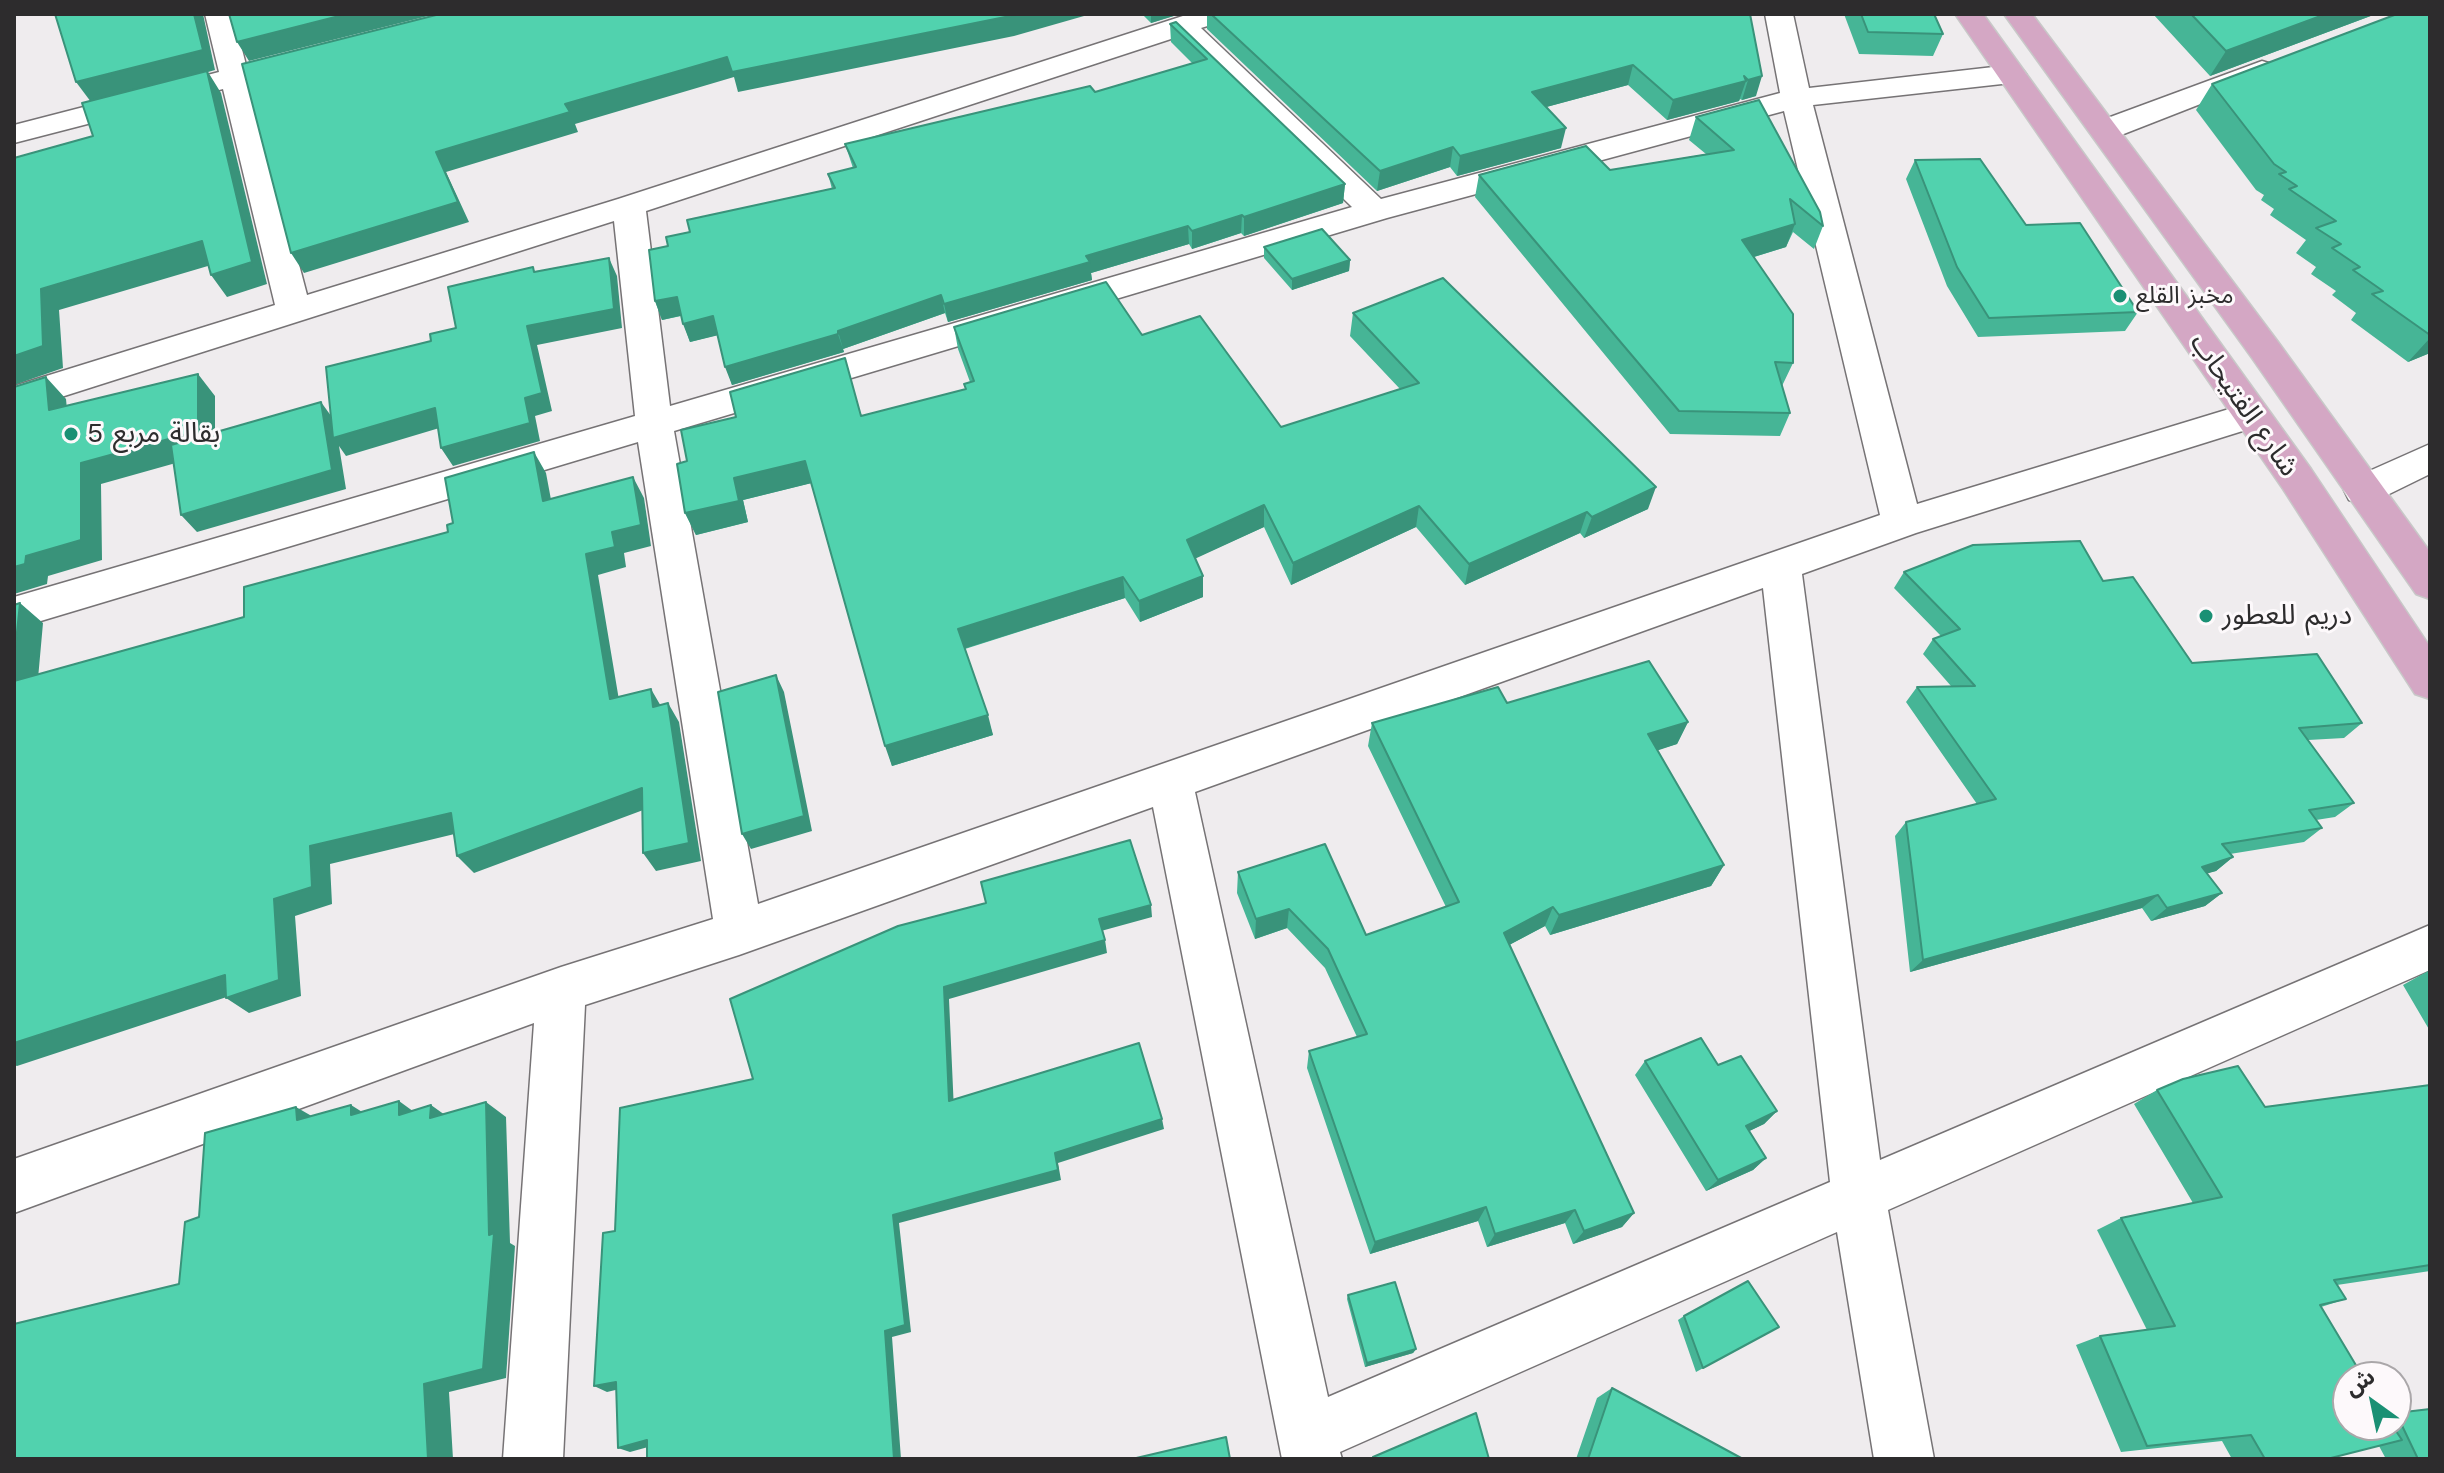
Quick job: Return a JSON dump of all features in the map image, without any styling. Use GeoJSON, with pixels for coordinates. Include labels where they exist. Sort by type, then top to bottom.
{"type":"FeatureCollection","features":[{"type":"Feature","properties":{"kind":"main road","name":"شارع الفتيحاب"},"geometry":{"type":"LineString","coordinates":[[1969,14],[2252,415],[2430,682]]}},
{"type":"Feature","properties":{"kind":"main road","name":"شارع الفتيحاب"},"geometry":{"type":"LineString","coordinates":[[2018,14],[2265,350],[2430,583]]}},
{"type":"Feature","properties":{"kind":"street"},"geometry":{"type":"LineString","coordinates":[[219,14],[293,309]]}},
{"type":"Feature","properties":{"kind":"street"},"geometry":{"type":"LineString","coordinates":[[14,399],[629,206],[1217,14]]}},
{"type":"Feature","properties":{"kind":"street"},"geometry":{"type":"LineString","coordinates":[[1779,14],[1796,98],[1902,523]]}},
{"type":"Feature","properties":{"kind":"street"},"geometry":{"type":"LineString","coordinates":[[1181,25],[1375,211]]}},
{"type":"Feature","properties":{"kind":"street"},"geometry":{"type":"LineString","coordinates":[[14,134],[328,53]]}},
{"type":"Feature","properties":{"kind":"street"},"geometry":{"type":"LineString","coordinates":[[2105,130],[2294,58]]}},
{"type":"Feature","properties":{"kind":"street"},"geometry":{"type":"LineString","coordinates":[[14,613],[1375,211],[1796,98],[2011,74]]}},
{"type":"Feature","properties":{"kind":"street"},"geometry":{"type":"LineString","coordinates":[[629,206],[654,423],[739,933]]}},
{"type":"Feature","properties":{"kind":"street"},"geometry":{"type":"LineString","coordinates":[[14,1186],[561,990],[739,933],[1902,523],[2252,415]]}},
{"type":"Feature","properties":{"kind":"street"},"geometry":{"type":"LineString","coordinates":[[2363,490],[2430,458]]}},
{"type":"Feature","properties":{"kind":"street"},"geometry":{"type":"LineString","coordinates":[[1781,566],[1858,1195],[1904,1459]]}},
{"type":"Feature","properties":{"kind":"street"},"geometry":{"type":"LineString","coordinates":[[1170,780],[1310,1447],[1858,1195],[2430,947]]}},
{"type":"Feature","properties":{"kind":"street"},"geometry":{"type":"LineString","coordinates":[[533,1459],[561,990]]}},
{"type":"Feature","properties":{"kind":"building"},"geometry":{"type":"Polygon","coordinates":[[[55,14],[194,14],[203,50],[76,82],[55,14]]]}},
{"type":"Feature","properties":{"kind":"building"},"geometry":{"type":"Polygon","coordinates":[[[229,14],[347,14],[237,42],[229,14]]]}},
{"type":"Feature","properties":{"kind":"building"},"geometry":{"type":"Polygon","coordinates":[[[440,14],[1020,14],[732,72],[727,57],[565,104],[570,112],[436,152],[458,202],[291,253],[242,64],[440,14]]]}},
{"type":"Feature","properties":{"kind":"building"},"geometry":{"type":"Polygon","coordinates":[[[1211,14],[1750,14],[1762,76],[1748,80],[1744,76],[1746,81],[1673,100],[1633,65],[1532,92],[1566,128],[1460,156],[1453,147],[1380,171],[1211,14]]]}},
{"type":"Feature","properties":{"kind":"building"},"geometry":{"type":"Polygon","coordinates":[[[1861,14],[1934,14],[1943,34],[1868,32],[1861,14]]]}},
{"type":"Feature","properties":{"kind":"building"},"geometry":{"type":"Polygon","coordinates":[[[2191,14],[2326,14],[2226,51],[2191,14]]]}},
{"type":"Feature","properties":{"kind":"building"},"geometry":{"type":"Polygon","coordinates":[[[2397,14],[2430,14],[2430,335],[2372,294],[2383,291],[2353,270],[2360,267],[2332,248],[2341,244],[2316,228],[2336,221],[2289,189],[2297,186],[2279,174],[2286,172],[2274,164],[2212,84],[2397,14]]]}},
{"type":"Feature","properties":{"kind":"building"},"geometry":{"type":"Polygon","coordinates":[[[1176,22],[1345,184],[1244,217],[1242,215],[1192,231],[1188,226],[1086,256],[1090,262],[944,304],[941,295],[838,331],[838,334],[725,367],[713,316],[683,324],[677,297],[655,301],[649,250],[668,246],[666,237],[690,232],[687,220],[835,188],[828,174],[856,167],[845,144],[1090,86],[1095,92],[1207,59],[1170,24],[1176,22]]]}},
{"type":"Feature","properties":{"kind":"building"},"geometry":{"type":"Polygon","coordinates":[[[207,71],[252,262],[211,275],[202,241],[41,289],[43,346],[14,356],[14,158],[93,136],[82,103],[207,71]]]}},
{"type":"Feature","properties":{"kind":"building"},"geometry":{"type":"Polygon","coordinates":[[[1759,100],[1820,212],[1823,226],[1790,199],[1795,224],[1742,240],[1793,314],[1793,363],[1775,362],[1790,413],[1679,411],[1479,175],[1586,146],[1610,170],[1734,150],[1696,117],[1759,100]]]}},
{"type":"Feature","properties":{"kind":"building"},"geometry":{"type":"Polygon","coordinates":[[[1980,159],[2026,225],[2080,223],[2138,312],[1989,318],[1957,267],[1915,160],[1980,159]]]}},
{"type":"Feature","properties":{"kind":"building"},"geometry":{"type":"Polygon","coordinates":[[[1322,229],[1350,260],[1292,279],[1264,247],[1322,229]]]}},
{"type":"Feature","properties":{"kind":"building"},"geometry":{"type":"Polygon","coordinates":[[[609,258],[614,309],[527,326],[542,393],[525,398],[530,423],[441,448],[435,408],[333,438],[326,367],[431,341],[430,334],[456,328],[448,287],[533,267],[534,272],[609,258]]]}},
{"type":"Feature","properties":{"kind":"building"},"geometry":{"type":"Polygon","coordinates":[[[1443,278],[1656,487],[1592,517],[1587,512],[1469,564],[1419,506],[1293,563],[1264,505],[1187,540],[1203,576],[1139,601],[1123,577],[958,629],[988,715],[885,746],[805,461],[734,478],[739,501],[685,513],[677,464],[687,461],[681,430],[736,417],[730,392],[845,358],[861,416],[966,389],[964,384],[974,381],[954,327],[1106,282],[1142,335],[1200,316],[1281,427],[1419,383],[1353,313],[1443,278]]]}},
{"type":"Feature","properties":{"kind":"building"},"geometry":{"type":"Polygon","coordinates":[[[198,374],[198,431],[81,463],[81,540],[26,556],[25,564],[14,567],[14,387],[46,377],[49,410],[198,374]]]}},
{"type":"Feature","properties":{"kind":"building"},"geometry":{"type":"Polygon","coordinates":[[[321,402],[332,470],[181,515],[171,445],[321,402]]]}},
{"type":"Feature","properties":{"kind":"building"},"geometry":{"type":"Polygon","coordinates":[[[534,452],[543,501],[633,477],[641,525],[612,532],[615,547],[586,554],[610,699],[651,689],[653,707],[668,703],[689,843],[643,853],[642,788],[457,856],[451,813],[310,846],[312,887],[274,899],[279,980],[226,998],[225,975],[14,1043],[14,681],[244,617],[244,587],[448,532],[447,525],[453,523],[445,478],[534,452]]]}},
{"type":"Feature","properties":{"kind":"building"},"geometry":{"type":"Polygon","coordinates":[[[2080,541],[2103,581],[2133,577],[2192,663],[2317,654],[2362,723],[2299,728],[2354,803],[2309,810],[2322,828],[2222,844],[2233,857],[2202,867],[2222,893],[2167,908],[2158,895],[1923,960],[1906,822],[1996,799],[1917,687],[1975,686],[1933,639],[1960,629],[1904,572],[1973,545],[2080,541]]]}},
{"type":"Feature","properties":{"kind":"building"},"geometry":{"type":"Polygon","coordinates":[[[20,603],[14,661],[14,605],[20,603]]]}},
{"type":"Feature","properties":{"kind":"building"},"geometry":{"type":"Polygon","coordinates":[[[1649,661],[1688,722],[1648,734],[1724,865],[1559,915],[1553,907],[1504,933],[1634,1213],[1584,1231],[1575,1210],[1495,1234],[1486,1207],[1375,1242],[1309,1051],[1367,1034],[1328,949],[1289,909],[1256,919],[1238,872],[1325,844],[1366,935],[1459,902],[1372,723],[1498,687],[1507,703],[1649,661]]]}},
{"type":"Feature","properties":{"kind":"building"},"geometry":{"type":"Polygon","coordinates":[[[776,675],[804,816],[742,834],[718,692],[776,675]]]}},
{"type":"Feature","properties":{"kind":"building"},"geometry":{"type":"Polygon","coordinates":[[[1130,840],[1151,905],[1099,919],[1105,940],[944,987],[949,1101],[1139,1043],[1162,1119],[1055,1153],[1058,1170],[893,1215],[905,1325],[885,1331],[894,1459],[647,1459],[647,1440],[618,1448],[616,1382],[594,1386],[603,1233],[615,1231],[620,1108],[753,1079],[730,999],[898,926],[986,903],[981,882],[1130,840]]]}},
{"type":"Feature","properties":{"kind":"building"},"geometry":{"type":"Polygon","coordinates":[[[1701,1038],[1718,1065],[1741,1056],[1777,1111],[1746,1126],[1766,1158],[1718,1180],[1645,1061],[1701,1038]]]}},
{"type":"Feature","properties":{"kind":"building"},"geometry":{"type":"Polygon","coordinates":[[[2238,1066],[2265,1107],[2430,1085],[2430,1265],[2334,1280],[2346,1299],[2320,1305],[2353,1361],[2332,1361],[2332,1441],[2398,1441],[2327,1459],[2265,1459],[2251,1435],[2147,1446],[2100,1336],[2175,1326],[2121,1218],[2222,1197],[2157,1090],[2183,1079],[2238,1066]]]}},
{"type":"Feature","properties":{"kind":"building"},"geometry":{"type":"Polygon","coordinates":[[[399,1101],[399,1115],[431,1105],[430,1118],[486,1102],[489,1235],[494,1233],[483,1369],[424,1384],[428,1459],[14,1459],[14,1324],[179,1284],[185,1222],[199,1217],[205,1133],[296,1107],[297,1120],[351,1105],[351,1115],[399,1101]]]}},
{"type":"Feature","properties":{"kind":"building"},"geometry":{"type":"Polygon","coordinates":[[[1748,1281],[1779,1327],[1703,1368],[1684,1316],[1748,1281]]]}},
{"type":"Feature","properties":{"kind":"building"},"geometry":{"type":"Polygon","coordinates":[[[1395,1282],[1416,1349],[1367,1363],[1348,1295],[1395,1282]]]}},
{"type":"Feature","properties":{"kind":"building"},"geometry":{"type":"Polygon","coordinates":[[[1612,1388],[1743,1459],[1588,1459],[1612,1388]]]}},
{"type":"Feature","properties":{"kind":"building"},"geometry":{"type":"Polygon","coordinates":[[[2430,1409],[2430,1459],[2418,1459],[2409,1441],[2412,1441],[2412,1411],[2430,1409]]]}},
{"type":"Feature","properties":{"kind":"building"},"geometry":{"type":"Polygon","coordinates":[[[1476,1413],[1489,1459],[1373,1457],[1476,1413]]]}},
{"type":"Feature","properties":{"kind":"building"},"geometry":{"type":"Polygon","coordinates":[[[1226,1437],[1230,1459],[1132,1459],[1226,1437]]]}},
{"type":"Feature","properties":{"kind":"place","name":"مخبز القلع"},"geometry":{"type":"Point","coordinates":[2120,296]}},
{"type":"Feature","properties":{"kind":"place","name":"بقالة مربع 5"},"geometry":{"type":"Point","coordinates":[71,434]}},
{"type":"Feature","properties":{"kind":"place","name":"دريم للعطور"},"geometry":{"type":"Point","coordinates":[2206,616]}}]}
